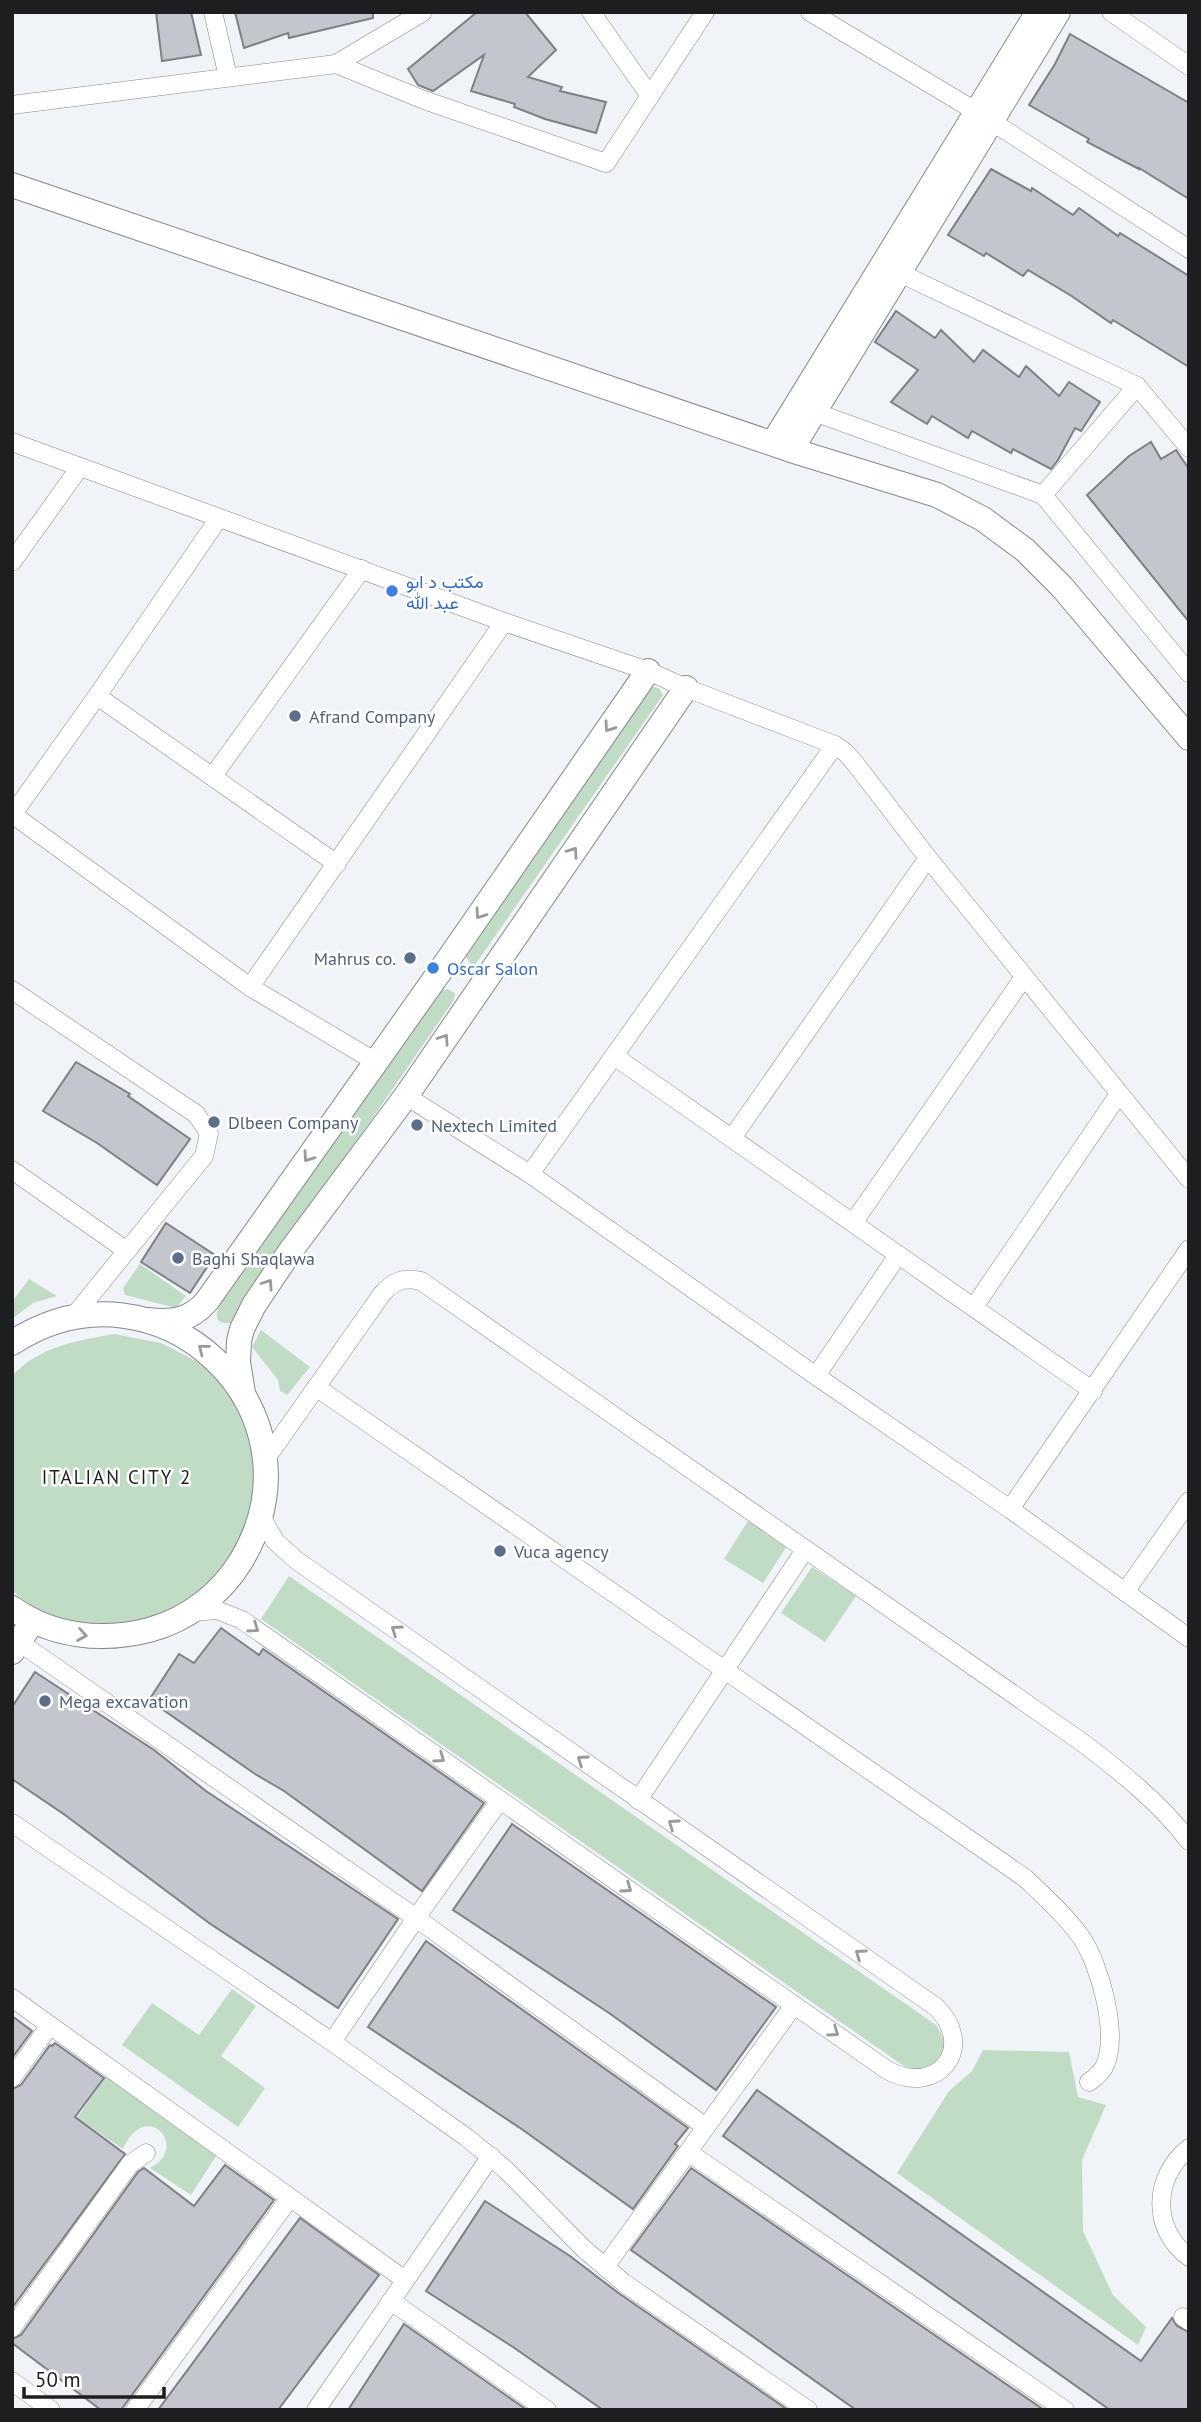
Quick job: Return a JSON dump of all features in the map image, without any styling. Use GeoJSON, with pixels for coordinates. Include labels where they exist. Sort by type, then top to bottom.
{"type":"FeatureCollection","features":[{"type":"Feature","properties":{"kind":"street"},"geometry":{"type":"LineString","coordinates":[[213,12],[228,77]]}},
{"type":"Feature","properties":{"kind":"street"},"geometry":{"type":"LineString","coordinates":[[12,104],[336,64],[423,12]]}},
{"type":"Feature","properties":{"kind":"street"},"geometry":{"type":"LineString","coordinates":[[591,12],[650,96]]}},
{"type":"Feature","properties":{"kind":"street"},"geometry":{"type":"LineString","coordinates":[[336,64],[425,100],[606,163],[705,12]]}},
{"type":"Feature","properties":{"kind":"street"},"geometry":{"type":"LineString","coordinates":[[810,12],[984,117],[1189,249]]}},
{"type":"Feature","properties":{"kind":"street"},"geometry":{"type":"LineString","coordinates":[[984,117],[1038,12]]}},
{"type":"Feature","properties":{"kind":"street"},"geometry":{"type":"LineString","coordinates":[[782,446],[984,117],[1058,12]]}},
{"type":"Feature","properties":{"kind":"street"},"geometry":{"type":"LineString","coordinates":[[1111,12],[1189,66]]}},
{"type":"Feature","properties":{"kind":"street"},"geometry":{"type":"LineString","coordinates":[[12,185],[782,446],[937,495],[983,519],[1025,550],[1062,587],[1189,738]]}},
{"type":"Feature","properties":{"kind":"street"},"geometry":{"type":"LineString","coordinates":[[891,269],[1137,386],[1189,448]]}},
{"type":"Feature","properties":{"kind":"street"},"geometry":{"type":"LineString","coordinates":[[1043,495],[1137,386]]}},
{"type":"Feature","properties":{"kind":"street"},"geometry":{"type":"LineString","coordinates":[[805,409],[1043,495],[1189,673]]}},
{"type":"Feature","properties":{"kind":"street"},"geometry":{"type":"LineString","coordinates":[[12,442],[504,622],[648,671],[835,745],[846,752],[928,858],[1189,1179]]}},
{"type":"Feature","properties":{"kind":"street"},"geometry":{"type":"LineString","coordinates":[[12,562],[80,467]]}},
{"type":"Feature","properties":{"kind":"street"},"geometry":{"type":"LineString","coordinates":[[219,517],[13,814],[250,987],[376,1062]]}},
{"type":"Feature","properties":{"kind":"street"},"geometry":{"type":"LineString","coordinates":[[213,776],[362,569]]}},
{"type":"Feature","properties":{"kind":"street"},"geometry":{"type":"LineString","coordinates":[[250,987],[504,622]]}},
{"type":"Feature","properties":{"kind":"street"},"geometry":{"type":"LineString","coordinates":[[12,1343],[46,1325],[73,1317],[111,1315],[167,1322],[183,1320],[202,1307],[441,970],[648,671]]}},
{"type":"Feature","properties":{"kind":"street"},"geometry":{"type":"LineString","coordinates":[[243,1393],[238,1346],[250,1311],[289,1253],[406,1096],[686,688]]}},
{"type":"Feature","properties":{"kind":"street"},"geometry":{"type":"LineString","coordinates":[[97,696],[337,864]]}},
{"type":"Feature","properties":{"kind":"street"},"geometry":{"type":"LineString","coordinates":[[530,1174],[835,745]]}},
{"type":"Feature","properties":{"kind":"street"},"geometry":{"type":"LineString","coordinates":[[732,1138],[928,858]]}},
{"type":"Feature","properties":{"kind":"street"},"geometry":{"type":"LineString","coordinates":[[441,970],[475,993]]}},
{"type":"Feature","properties":{"kind":"street"},"geometry":{"type":"LineString","coordinates":[[853,1223],[1024,977]]}},
{"type":"Feature","properties":{"kind":"street"},"geometry":{"type":"LineString","coordinates":[[12,990],[196,1114],[209,1133],[204,1156],[73,1317]]}},
{"type":"Feature","properties":{"kind":"street"},"geometry":{"type":"LineString","coordinates":[[614,1056],[1093,1391]]}},
{"type":"Feature","properties":{"kind":"street"},"geometry":{"type":"LineString","coordinates":[[974,1307],[1119,1094]]}},
{"type":"Feature","properties":{"kind":"street"},"geometry":{"type":"LineString","coordinates":[[406,1096],[530,1174],[1010,1509],[1189,1638]]}},
{"type":"Feature","properties":{"kind":"street"},"geometry":{"type":"LineString","coordinates":[[12,1170],[127,1251]]}},
{"type":"Feature","properties":{"kind":"street"},"geometry":{"type":"LineString","coordinates":[[1010,1509],[1189,1249]]}},
{"type":"Feature","properties":{"kind":"street"},"geometry":{"type":"LineString","coordinates":[[816,1376],[898,1255]]}},
{"type":"Feature","properties":{"kind":"street"},"geometry":{"type":"LineString","coordinates":[[265,1460],[387,1289],[403,1279],[421,1281],[1083,1743],[1186,1831]]}},
{"type":"Feature","properties":{"kind":"street"},"geometry":{"type":"LineString","coordinates":[[148,1321],[186,1336],[203,1348],[225,1369],[243,1393],[254,1415],[265,1460],[265,1497],[251,1545],[235,1571],[215,1594],[190,1612],[161,1627],[129,1635],[96,1637],[74,1634],[22,1615],[16,1647],[416,1919],[706,2127]]}},
{"type":"Feature","properties":{"kind":"street"},"geometry":{"type":"LineString","coordinates":[[316,1387],[1025,1878],[1054,1905],[1083,1939],[1103,1984],[1109,2050],[1106,2065],[1099,2075],[1089,2082]]}},
{"type":"Feature","properties":{"kind":"street"},"geometry":{"type":"LineString","coordinates":[[1125,1591],[1189,1502]]}},
{"type":"Feature","properties":{"kind":"street"},"geometry":{"type":"LineString","coordinates":[[190,1612],[217,1611],[242,1620],[900,2077],[914,2080],[929,2077],[941,2070],[950,2058],[954,2045],[953,2030],[936,2007],[285,1552],[275,1541],[261,1516]]}},
{"type":"Feature","properties":{"kind":"street"},"geometry":{"type":"LineString","coordinates":[[638,1800],[805,1550]]}},
{"type":"Feature","properties":{"kind":"street"},"geometry":{"type":"LineString","coordinates":[[332,2042],[500,1800]]}},
{"type":"Feature","properties":{"kind":"street"},"geometry":{"type":"LineString","coordinates":[[12,1824],[332,2042],[491,2156],[605,2267],[644,2298],[808,2410]]}},
{"type":"Feature","properties":{"kind":"street"},"geometry":{"type":"LineString","coordinates":[[12,1998],[405,2280]]}},
{"type":"Feature","properties":{"kind":"street"},"geometry":{"type":"LineString","coordinates":[[605,2267],[794,2005]]}},
{"type":"Feature","properties":{"kind":"street"},"geometry":{"type":"LineString","coordinates":[[12,2078],[50,2025]]}},
{"type":"Feature","properties":{"kind":"street"},"geometry":{"type":"LineString","coordinates":[[1189,2148],[1175,2161],[1167,2174],[1161,2198],[1166,2226],[1178,2248],[1189,2257]]}},
{"type":"Feature","properties":{"kind":"street"},"geometry":{"type":"LineString","coordinates":[[688,2152],[1056,2407]]}},
{"type":"Feature","properties":{"kind":"street"},"geometry":{"type":"LineString","coordinates":[[12,2329],[130,2164],[146,2153]]}},
{"type":"Feature","properties":{"kind":"street"},"geometry":{"type":"LineString","coordinates":[[316,2410],[491,2156]]}},
{"type":"Feature","properties":{"kind":"street"},"geometry":{"type":"LineString","coordinates":[[135,2410],[290,2198]]}},
{"type":"Feature","properties":{"kind":"street"},"geometry":{"type":"LineString","coordinates":[[391,2301],[547,2410]]}},
{"type":"Feature","properties":{"kind":"street"},"geometry":{"type":"LineString","coordinates":[[12,2381],[51,2410]]}},
{"type":"Feature","properties":{"kind":"green space"},"geometry":{"type":"Polygon","coordinates":[[[653,687],[659,688],[663,695],[475,965],[470,964],[464,953],[653,687]]]}},
{"type":"Feature","properties":{"kind":"green space"},"geometry":{"type":"Polygon","coordinates":[[[447,989],[455,993],[454,1000],[231,1323],[222,1322],[217,1318],[217,1312],[230,1288],[440,991],[447,989]]]}},
{"type":"Feature","properties":{"kind":"green space"},"geometry":{"type":"Polygon","coordinates":[[[140,1264],[186,1296],[176,1308],[125,1295],[123,1288],[140,1264]]]}},
{"type":"Feature","properties":{"kind":"green space"},"geometry":{"type":"Polygon","coordinates":[[[29,1279],[57,1296],[33,1303],[12,1319],[12,1302],[29,1279]]]}},
{"type":"Feature","properties":{"kind":"green space"},"geometry":{"type":"Polygon","coordinates":[[[261,1330],[310,1367],[287,1395],[280,1391],[278,1380],[252,1347],[261,1330]]]}},
{"type":"Feature","properties":{"kind":"green space"},"geometry":{"type":"Polygon","coordinates":[[[114,1334],[161,1343],[204,1365],[237,1401],[257,1445],[250,1540],[186,1612],[90,1630],[43,1614],[12,1591],[12,1376],[34,1358],[59,1346],[114,1334]]]}},
{"type":"Feature","properties":{"kind":"green space"},"geometry":{"type":"Polygon","coordinates":[[[748,1521],[787,1546],[763,1583],[724,1559],[748,1521]]]}},
{"type":"Feature","properties":{"kind":"green space"},"geometry":{"type":"Polygon","coordinates":[[[812,1567],[856,1596],[825,1642],[781,1613],[812,1567]]]}},
{"type":"Feature","properties":{"kind":"green space"},"geometry":{"type":"Polygon","coordinates":[[[289,1576],[936,2025],[944,2045],[938,2061],[927,2072],[911,2071],[261,1619],[289,1576]]]}},
{"type":"Feature","properties":{"kind":"green space"},"geometry":{"type":"Polygon","coordinates":[[[232,1989],[256,2006],[221,2056],[265,2088],[238,2127],[122,2045],[152,2003],[199,2035],[232,1989]]]}},
{"type":"Feature","properties":{"kind":"green space"},"geometry":{"type":"Polygon","coordinates":[[[983,2050],[1069,2052],[1078,2097],[1106,2105],[1082,2160],[1083,2231],[1113,2295],[1146,2327],[1138,2345],[897,2173],[949,2091],[972,2071],[983,2050]]]}},
{"type":"Feature","properties":{"kind":"green space"},"geometry":{"type":"Polygon","coordinates":[[[107,2075],[218,2153],[191,2195],[150,2168],[162,2159],[166,2149],[166,2139],[160,2132],[152,2127],[143,2127],[132,2134],[123,2149],[77,2118],[107,2075]]]}},
{"type":"Feature","properties":{"kind":"building"},"geometry":{"type":"Polygon","coordinates":[[[156,12],[191,12],[201,55],[162,61],[156,12]]]}},
{"type":"Feature","properties":{"kind":"building"},"geometry":{"type":"Polygon","coordinates":[[[235,12],[373,12],[373,18],[289,38],[288,33],[244,48],[235,12]]]}},
{"type":"Feature","properties":{"kind":"building"},"geometry":{"type":"Polygon","coordinates":[[[477,12],[525,12],[556,50],[528,77],[562,87],[560,91],[606,102],[596,133],[545,119],[514,107],[515,104],[471,91],[484,55],[433,91],[418,85],[408,69],[477,12]]]}},
{"type":"Feature","properties":{"kind":"building"},"geometry":{"type":"Polygon","coordinates":[[[1070,34],[1189,103],[1189,199],[1139,168],[1087,142],[1089,139],[1029,105],[1070,34]]]}},
{"type":"Feature","properties":{"kind":"building"},"geometry":{"type":"Polygon","coordinates":[[[991,169],[1031,191],[1032,188],[1073,215],[1079,208],[1118,236],[1120,233],[1189,276],[1189,367],[1113,320],[1111,323],[1028,270],[1023,276],[986,253],[984,256],[948,235],[991,169]]]}},
{"type":"Feature","properties":{"kind":"building"},"geometry":{"type":"Polygon","coordinates":[[[896,311],[935,338],[941,330],[974,362],[983,350],[1019,377],[1026,366],[1059,396],[1069,382],[1100,402],[1081,431],[1075,428],[1051,469],[1013,449],[1011,453],[972,431],[968,438],[932,416],[927,424],[891,402],[918,370],[875,342],[896,311]]]}},
{"type":"Feature","properties":{"kind":"building"},"geometry":{"type":"Polygon","coordinates":[[[1151,442],[1161,459],[1176,450],[1189,469],[1189,622],[1087,495],[1129,456],[1151,442]]]}},
{"type":"Feature","properties":{"kind":"building"},"geometry":{"type":"Polygon","coordinates":[[[76,1062],[130,1094],[128,1096],[190,1139],[157,1185],[97,1143],[43,1111],[76,1062]]]}},
{"type":"Feature","properties":{"kind":"building","name":"Baghi Shaqlawa"},"geometry":{"type":"Polygon","coordinates":[[[166,1223],[215,1255],[190,1293],[141,1262],[166,1223]]]}},
{"type":"Feature","properties":{"kind":"building"},"geometry":{"type":"Polygon","coordinates":[[[221,1628],[259,1655],[263,1649],[484,1803],[422,1891],[284,1791],[255,1774],[149,1700],[179,1654],[194,1663],[221,1628]]]}},
{"type":"Feature","properties":{"kind":"building"},"geometry":{"type":"Polygon","coordinates":[[[35,1672],[154,1750],[206,1791],[398,1919],[338,2008],[209,1923],[65,1815],[12,1779],[12,1707],[35,1672]]]}},
{"type":"Feature","properties":{"kind":"building"},"geometry":{"type":"Polygon","coordinates":[[[512,1824],[776,2007],[716,2090],[609,2013],[453,1910],[512,1824]]]}},
{"type":"Feature","properties":{"kind":"building"},"geometry":{"type":"Polygon","coordinates":[[[426,1941],[688,2128],[633,2209],[523,2130],[368,2027],[426,1941]]]}},
{"type":"Feature","properties":{"kind":"building"},"geometry":{"type":"Polygon","coordinates":[[[12,2016],[32,2031],[12,2058],[12,2016]]]}},
{"type":"Feature","properties":{"kind":"building"},"geometry":{"type":"Polygon","coordinates":[[[55,2043],[104,2078],[75,2117],[125,2154],[12,2308],[12,2089],[21,2085],[50,2045],[55,2043]]]}},
{"type":"Feature","properties":{"kind":"building"},"geometry":{"type":"Polygon","coordinates":[[[757,2090],[1141,2361],[1172,2318],[1177,2326],[1189,2332],[1189,2410],[1110,2410],[723,2136],[757,2090]]]}},
{"type":"Feature","properties":{"kind":"building"},"geometry":{"type":"Polygon","coordinates":[[[225,2165],[274,2200],[121,2410],[101,2410],[12,2343],[12,2339],[21,2335],[138,2172],[144,2168],[194,2206],[225,2165]]]}},
{"type":"Feature","properties":{"kind":"building"},"geometry":{"type":"Polygon","coordinates":[[[691,2168],[1044,2410],[856,2410],[631,2250],[691,2168]]]}},
{"type":"Feature","properties":{"kind":"building"},"geometry":{"type":"Polygon","coordinates":[[[485,2201],[570,2256],[617,2292],[788,2410],[603,2410],[426,2291],[485,2201]]]}},
{"type":"Feature","properties":{"kind":"building"},"geometry":{"type":"Polygon","coordinates":[[[300,2218],[379,2275],[278,2410],[158,2410],[300,2218]]]}},
{"type":"Feature","properties":{"kind":"building"},"geometry":{"type":"Polygon","coordinates":[[[404,2324],[527,2410],[348,2410],[404,2324]]]}},
{"type":"Feature","properties":{"kind":"place","name":"مكتب د ابو عبد الله"},"geometry":{"type":"Point","coordinates":[392,591]}},
{"type":"Feature","properties":{"kind":"place","name":"Afrand Company"},"geometry":{"type":"Point","coordinates":[295,716]}},
{"type":"Feature","properties":{"kind":"place","name":"Mahrus co."},"geometry":{"type":"Point","coordinates":[410,958]}},
{"type":"Feature","properties":{"kind":"place","name":"Oscar Salon"},"geometry":{"type":"Point","coordinates":[433,968]}},
{"type":"Feature","properties":{"kind":"place","name":"Dlbeen Company"},"geometry":{"type":"Point","coordinates":[214,1122]}},
{"type":"Feature","properties":{"kind":"place","name":"Nextech Limited"},"geometry":{"type":"Point","coordinates":[417,1125]}},
{"type":"Feature","properties":{"kind":"place","name":"Baghi Shaqlawa"},"geometry":{"type":"Point","coordinates":[178,1258]}},
{"type":"Feature","properties":{"kind":"place","name":"Vuca agency"},"geometry":{"type":"Point","coordinates":[500,1551]}},
{"type":"Feature","properties":{"kind":"place","name":"Mega excavation"},"geometry":{"type":"Point","coordinates":[45,1701]}},
{"type":"Feature","properties":{"kind":"district","name":"ITALIAN CITY 2"},"geometry":{"type":"Point","coordinates":[117,1477]}}]}
